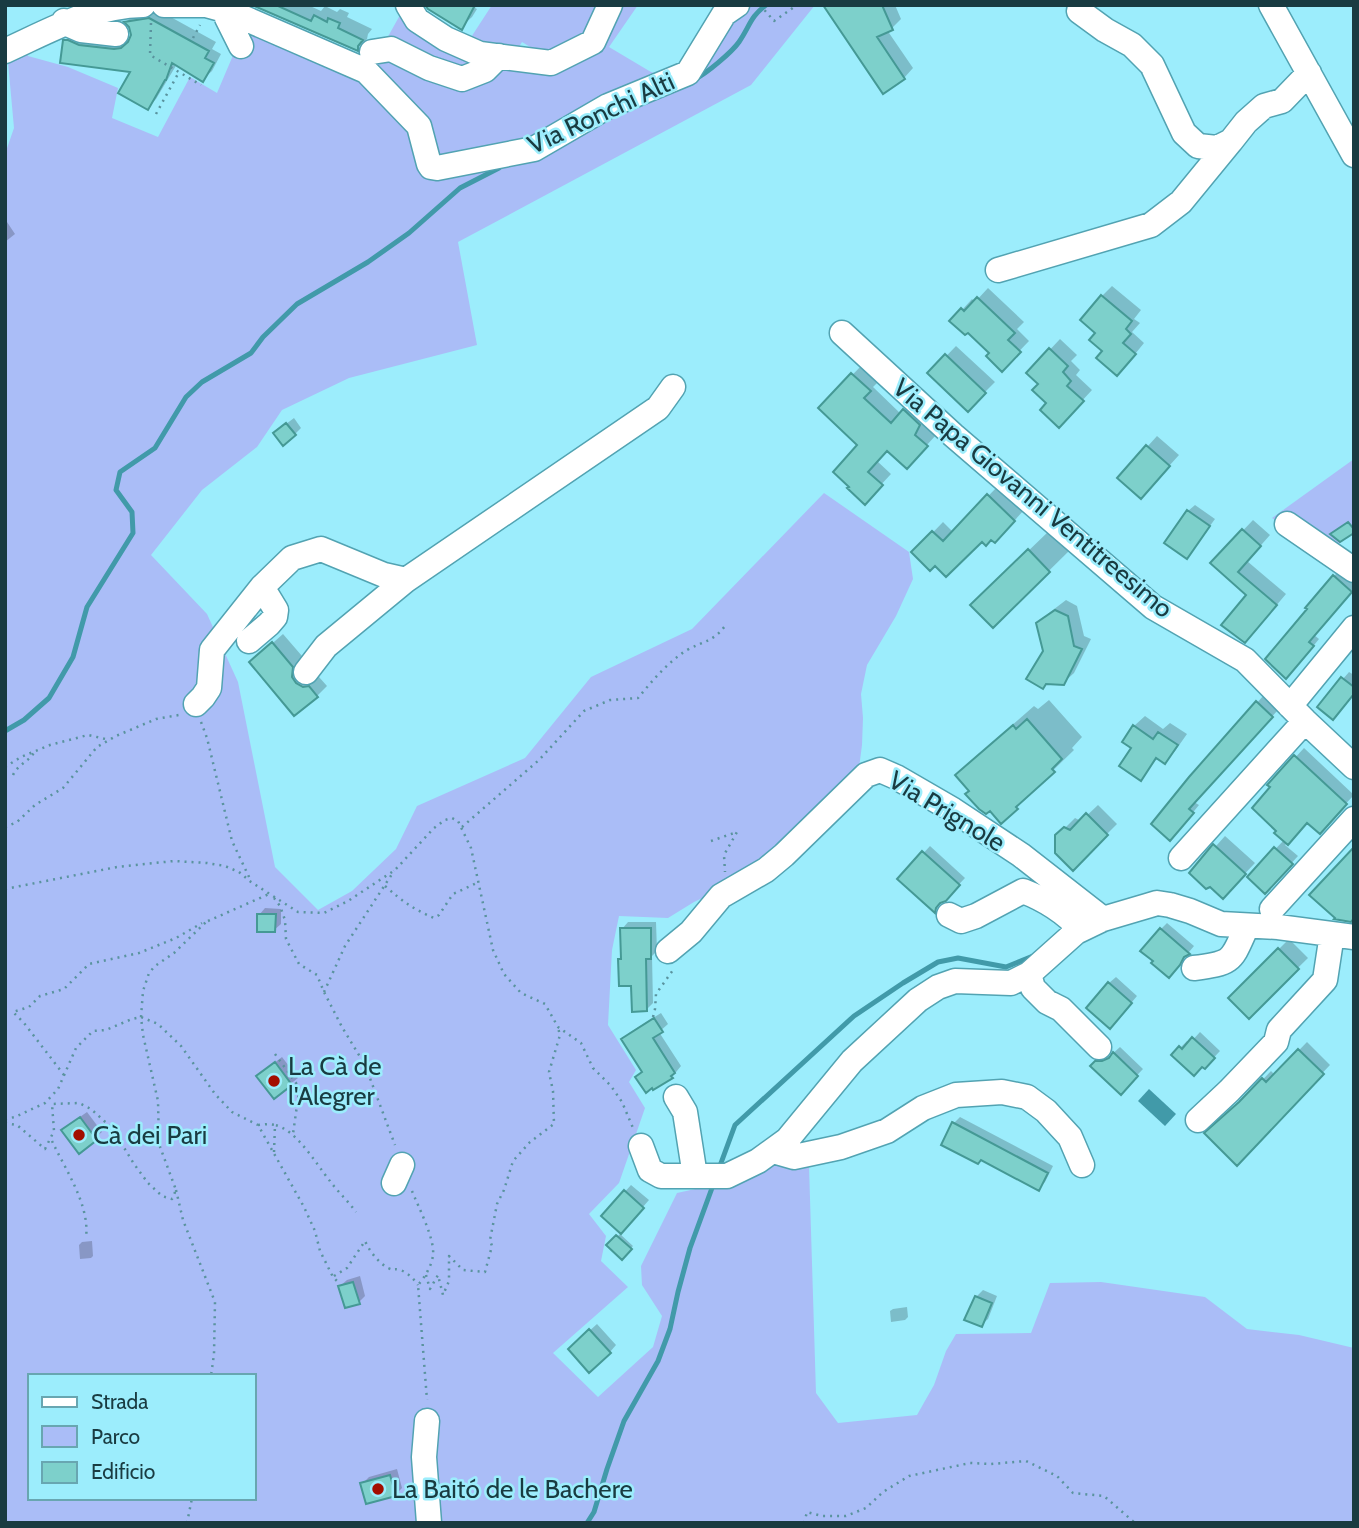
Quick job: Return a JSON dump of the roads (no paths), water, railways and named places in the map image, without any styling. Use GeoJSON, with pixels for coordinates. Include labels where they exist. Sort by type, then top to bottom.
{"type":"FeatureCollection","features":[{"type":"Feature","properties":{"kind":"street"},"geometry":{"type":"LineString","coordinates":[[408,5],[417,20],[446,39],[480,54],[551,63],[593,42],[610,5]]}},
{"type":"Feature","properties":{"kind":"street","name":"Via Ronchi Alti"},"geometry":{"type":"LineString","coordinates":[[5,51],[64,20],[102,9],[126,6],[153,9],[215,7],[366,71],[419,126],[429,164],[438,168],[534,149],[608,106],[688,73],[724,13],[737,5]]}},
{"type":"Feature","properties":{"kind":"street"},"geometry":{"type":"LineString","coordinates":[[1271,5],[1354,155]]}},
{"type":"Feature","properties":{"kind":"street"},"geometry":{"type":"LineString","coordinates":[[215,7],[227,18],[241,46]]}},
{"type":"Feature","properties":{"kind":"street"},"geometry":{"type":"LineString","coordinates":[[1079,11],[1104,30],[1132,45],[1152,65],[1184,133],[1198,146],[1217,148],[1231,141]]}},
{"type":"Feature","properties":{"kind":"street"},"geometry":{"type":"LineString","coordinates":[[64,20],[81,30],[116,34]]}},
{"type":"Feature","properties":{"kind":"street"},"geometry":{"type":"LineString","coordinates":[[372,52],[391,49],[429,68],[462,79],[485,69],[499,56]]}},
{"type":"Feature","properties":{"kind":"street"},"geometry":{"type":"LineString","coordinates":[[998,270],[1151,225],[1181,202],[1246,122],[1265,106],[1282,101],[1309,73]]}},
{"type":"Feature","properties":{"kind":"street","name":"Via Papa Giovanni Ventitreesimo"},"geometry":{"type":"LineString","coordinates":[[842,333],[953,435],[1153,607],[1245,660],[1354,766]]}},
{"type":"Feature","properties":{"kind":"street"},"geometry":{"type":"LineString","coordinates":[[306,673],[326,646],[406,580],[658,408],[673,387]]}},
{"type":"Feature","properties":{"kind":"street"},"geometry":{"type":"LineString","coordinates":[[1287,524],[1354,570]]}},
{"type":"Feature","properties":{"kind":"street"},"geometry":{"type":"LineString","coordinates":[[193,712],[209,688],[212,650],[262,587],[292,558],[321,549],[384,575],[406,580]]}},
{"type":"Feature","properties":{"kind":"street"},"geometry":{"type":"LineString","coordinates":[[249,641],[275,617],[276,610],[262,587]]}},
{"type":"Feature","properties":{"kind":"street"},"geometry":{"type":"LineString","coordinates":[[1181,858],[1298,714],[1354,628]]}},
{"type":"Feature","properties":{"kind":"street","name":"Via Prignole"},"geometry":{"type":"LineString","coordinates":[[672,959],[721,896],[766,870],[866,775],[880,770],[953,810],[1021,856],[1103,919]]}},
{"type":"Feature","properties":{"kind":"street"},"geometry":{"type":"LineString","coordinates":[[1272,909],[1354,819]]}},
{"type":"Feature","properties":{"kind":"street"},"geometry":{"type":"LineString","coordinates":[[949,915],[961,921],[1023,891],[1059,909],[1080,929]]}},
{"type":"Feature","properties":{"kind":"street"},"geometry":{"type":"LineString","coordinates":[[641,1146],[650,1170],[662,1176],[727,1176],[758,1161],[787,1140],[852,1061],[918,1000],[938,987],[955,981],[1011,983],[1029,974],[1080,929],[1103,919],[1157,903],[1190,911],[1221,924],[1278,927],[1343,936],[1325,980],[1279,1030],[1276,1042],[1198,1120]]}},
{"type":"Feature","properties":{"kind":"street"},"geometry":{"type":"LineString","coordinates":[[1194,968],[1215,965],[1230,959],[1237,951],[1248,926]]}},
{"type":"Feature","properties":{"kind":"street"},"geometry":{"type":"LineString","coordinates":[[1029,974],[1033,988],[1099,1046]]}},
{"type":"Feature","properties":{"kind":"street"},"geometry":{"type":"LineString","coordinates":[[774,1151],[794,1157],[841,1147],[887,1130],[923,1108],[956,1095],[1002,1092],[1027,1097],[1046,1111],[1070,1137],[1082,1165]]}},
{"type":"Feature","properties":{"kind":"street"},"geometry":{"type":"LineString","coordinates":[[676,1097],[685,1112],[695,1176]]}},
{"type":"Feature","properties":{"kind":"street"},"geometry":{"type":"LineString","coordinates":[[427,1416],[424,1457],[429,1523]]}},
{"type":"Feature","properties":{"kind":"waterway"},"geometry":{"type":"LineString","coordinates":[[695,79],[731,51],[753,18],[766,5]]}},
{"type":"Feature","properties":{"kind":"waterway"},"geometry":{"type":"LineString","coordinates":[[5,731],[24,720],[49,698],[73,657],[87,607],[133,533],[132,512],[116,490],[120,472],[155,448],[186,397],[202,382],[251,353],[263,337],[297,304],[368,262],[409,233],[460,188],[499,168]]}},
{"type":"Feature","properties":{"kind":"waterway"},"geometry":{"type":"LineString","coordinates":[[721,1163],[735,1125],[854,1016],[903,983],[938,962],[958,958],[1006,967],[1033,956]]}},
{"type":"Feature","properties":{"kind":"waterway"},"geometry":{"type":"LineString","coordinates":[[587,1523],[594,1512],[624,1421],[658,1361],[670,1329],[690,1248],[712,1188]]}},
{"type":"Feature","properties":{"kind":"place","name":"La Cà de l'Alegrer"},"geometry":{"type":"Point","coordinates":[274,1081]}},
{"type":"Feature","properties":{"kind":"place","name":"Cà dei Pari"},"geometry":{"type":"Point","coordinates":[79,1135]}},
{"type":"Feature","properties":{"kind":"place","name":"La Baitó de le Bachere"},"geometry":{"type":"Point","coordinates":[378,1489]}}]}
